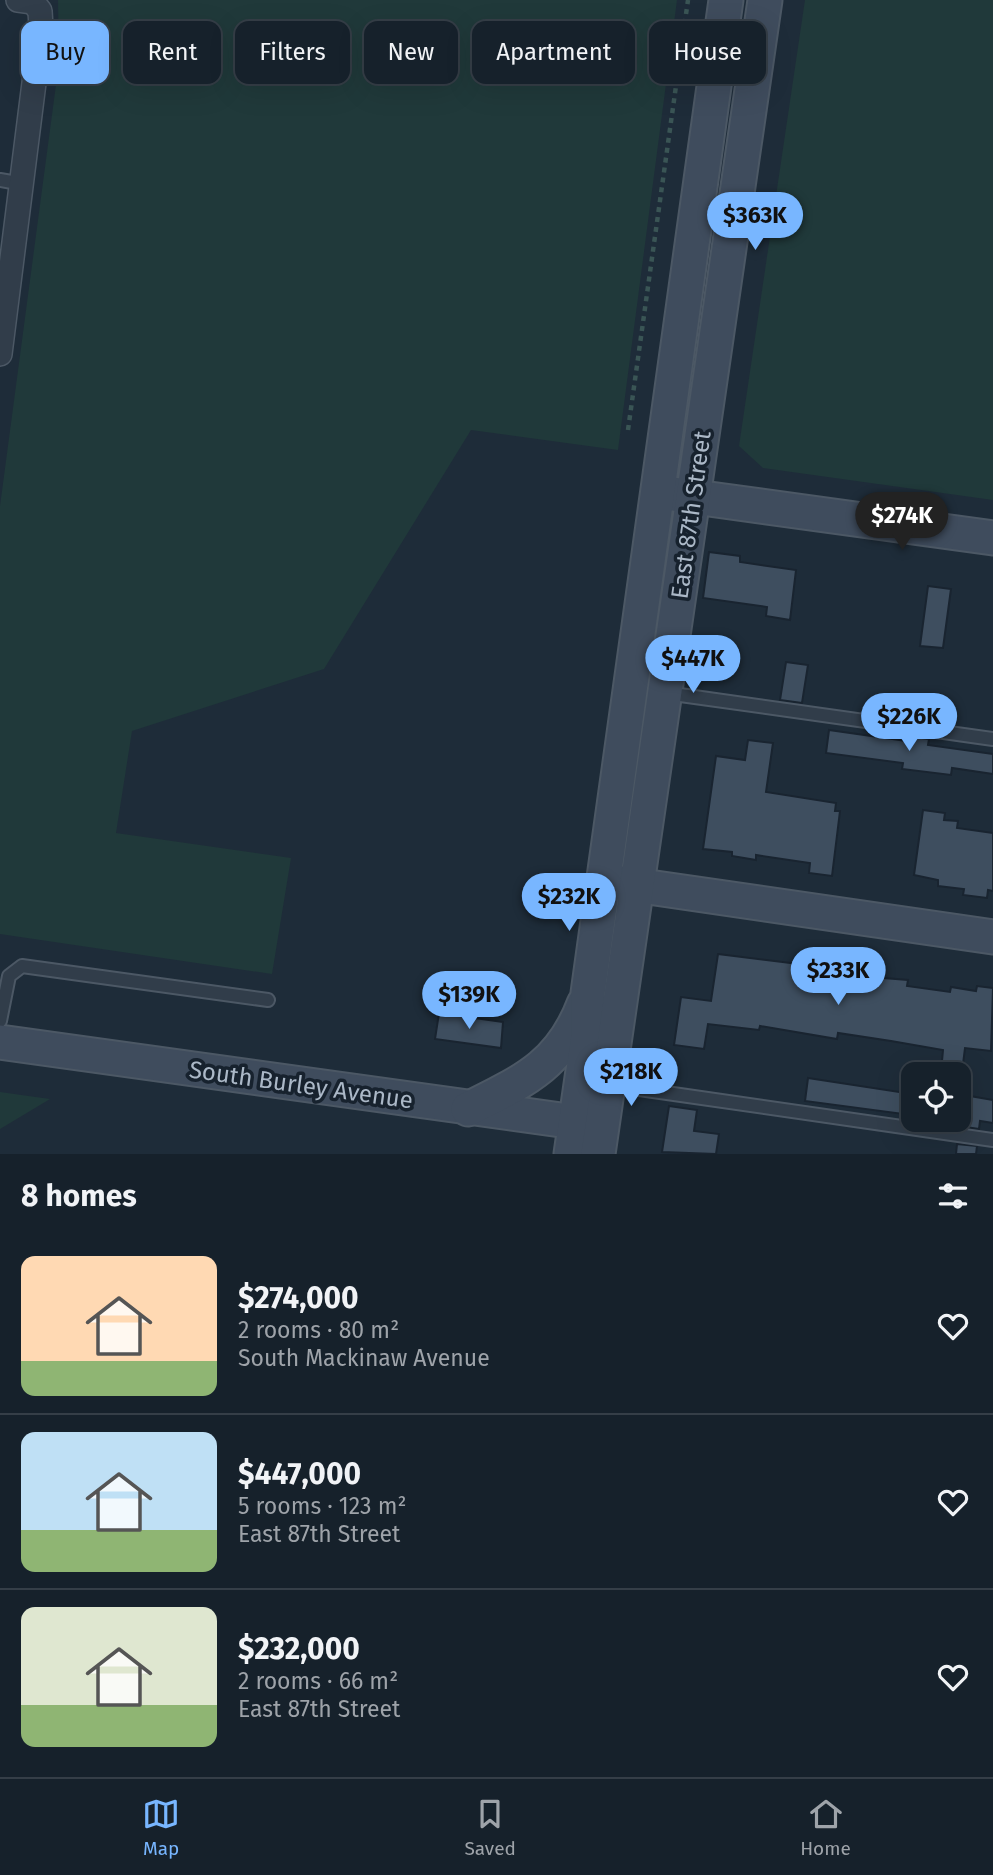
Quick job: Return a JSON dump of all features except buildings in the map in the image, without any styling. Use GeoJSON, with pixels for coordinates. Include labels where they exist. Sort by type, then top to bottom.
{"type":"FeatureCollection","features":[{"type":"Feature","properties":{"kind":"main road","name":"East 87th Street"},"geometry":{"type":"LineString","coordinates":[[595,1082],[589,1036],[588,993],[726,0]]}},
{"type":"Feature","properties":{"kind":"main road","name":"East 87th Street"},"geometry":{"type":"LineString","coordinates":[[587,1139],[595,1082],[637,885],[765,0]]}},
{"type":"Feature","properties":{"kind":"main road"},"geometry":{"type":"LineString","coordinates":[[659,492],[993,538]]}},
{"type":"Feature","properties":{"kind":"main road"},"geometry":{"type":"LineString","coordinates":[[604,881],[993,937]]}},
{"type":"Feature","properties":{"kind":"main road"},"geometry":{"type":"LineString","coordinates":[[468,1109],[516,1085],[560,1049],[573,1034],[588,993]]}},
{"type":"Feature","properties":{"kind":"main road","name":"South Burley Avenue"},"geometry":{"type":"LineString","coordinates":[[0,1042],[468,1109],[587,1139]]}},
{"type":"Feature","properties":{"kind":"street"},"geometry":{"type":"LineString","coordinates":[[0,349],[41,27],[40,11],[25,1]]}},
{"type":"Feature","properties":{"kind":"lane"},"geometry":{"type":"LineString","coordinates":[[0,180],[23,184]]}},
{"type":"Feature","properties":{"kind":"lane"},"geometry":{"type":"LineString","coordinates":[[666,693],[993,739]]}},
{"type":"Feature","properties":{"kind":"lane"},"geometry":{"type":"LineString","coordinates":[[0,1021],[9,976],[22,965],[268,1000]]}},
{"type":"Feature","properties":{"kind":"lane"},"geometry":{"type":"LineString","coordinates":[[595,1082],[993,1140]]}},
{"type":"Feature","properties":{"kind":"path"},"geometry":{"type":"LineString","coordinates":[[628,430],[688,0]]}},
{"type":"Feature","properties":{"kind":"green space"},"geometry":{"type":"Polygon","coordinates":[[[58,0],[677,0],[674,21],[649,21],[649,84],[666,84],[618,450],[471,430],[324,669],[132,731],[116,833],[291,858],[272,974],[0,934],[0,506],[56,84],[109,84],[109,21],[58,21],[58,0]]]}},
{"type":"Feature","properties":{"kind":"green space"},"geometry":{"type":"Polygon","coordinates":[[[805,0],[993,0],[993,500],[763,468],[739,446],[805,0]]]}},
{"type":"Feature","properties":{"kind":"green space"},"geometry":{"type":"Polygon","coordinates":[[[0,1092],[50,1099],[0,1129],[0,1092]]]}}]}
